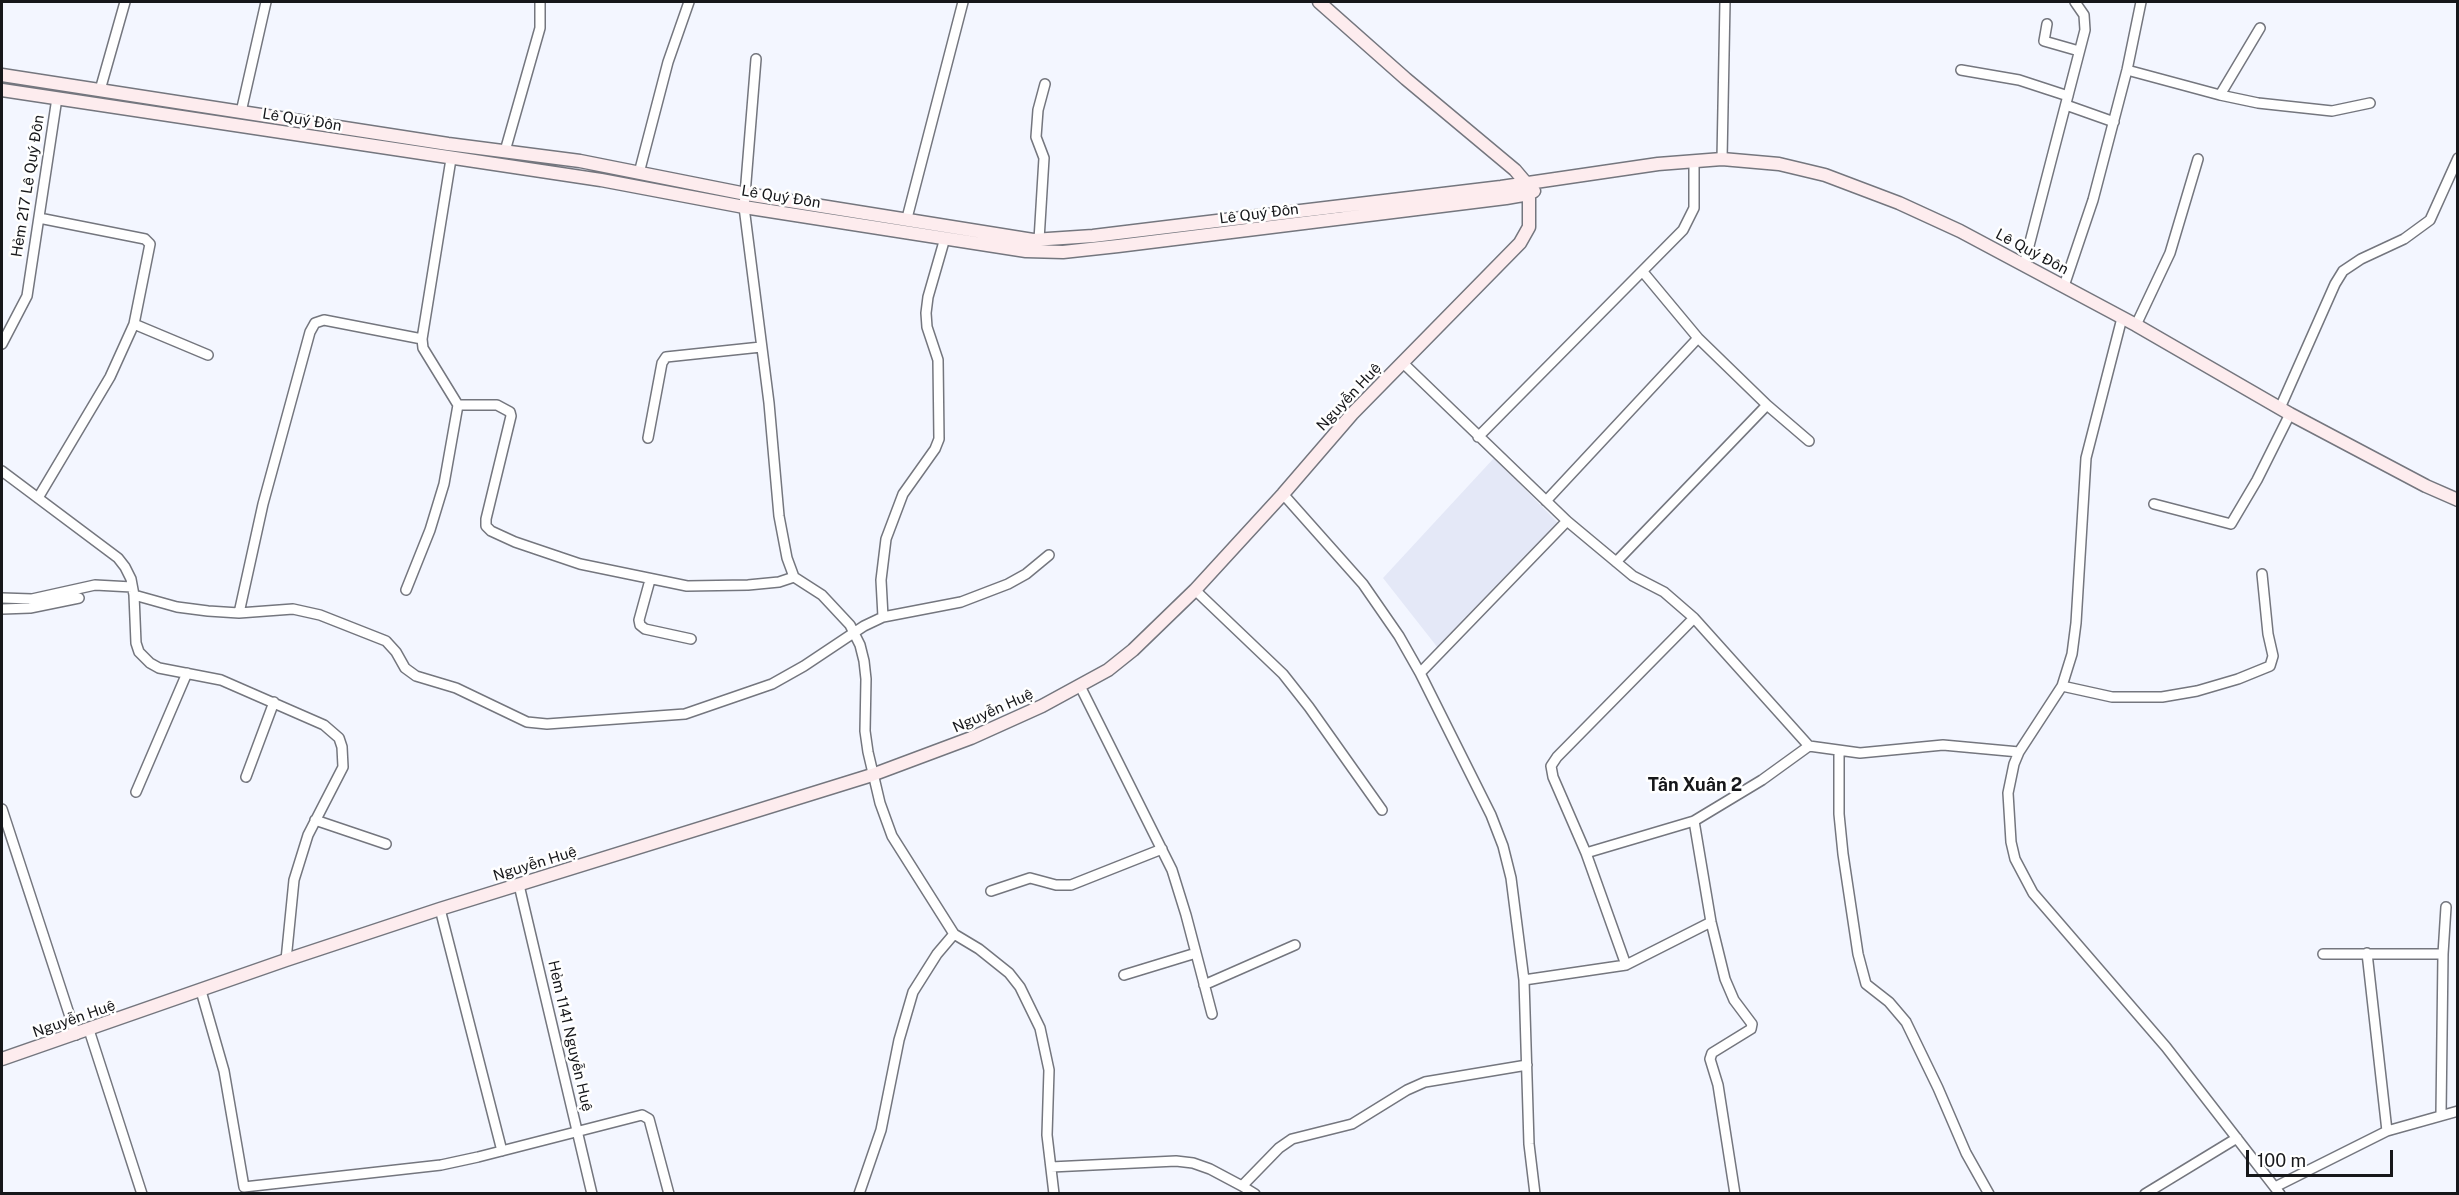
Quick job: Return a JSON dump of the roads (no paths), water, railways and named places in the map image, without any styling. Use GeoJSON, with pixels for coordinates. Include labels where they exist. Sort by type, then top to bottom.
{"type":"FeatureCollection","features":[{"type":"Feature","properties":{"kind":"main road"},"geometry":{"type":"LineString","coordinates":[[1320,2],[1406,79],[1515,170],[1528,189]]}},
{"type":"Feature","properties":{"kind":"main road","name":"Lê Quý Đôn"},"geometry":{"type":"LineString","coordinates":[[2,75],[448,144],[580,161],[746,194],[1039,240],[1201,230]]}},
{"type":"Feature","properties":{"kind":"main road","name":"Lê Quý Đôn"},"geometry":{"type":"LineString","coordinates":[[2,90],[601,180],[744,207],[1026,251],[1046,252],[1077,251],[1201,230],[1528,189],[1555,178],[1694,161],[1722,159],[1779,164],[1825,175],[1899,203],[1960,231],[2136,325],[2285,411],[2426,486],[2457,500]]}},
{"type":"Feature","properties":{"kind":"main road"},"geometry":{"type":"LineString","coordinates":[[333,139],[334,126]]}},
{"type":"Feature","properties":{"kind":"main road","name":"Nguyễn Huệ"},"geometry":{"type":"LineString","coordinates":[[2,1059],[440,909],[872,775],[971,738],[1080,686],[1108,670],[1133,650],[1195,590],[1352,414],[1520,243],[1528,227],[1528,189]]}},
{"type":"Feature","properties":{"kind":"street"},"geometry":{"type":"LineString","coordinates":[[100,90],[125,2]]}},
{"type":"Feature","properties":{"kind":"street"},"geometry":{"type":"LineString","coordinates":[[241,112],[266,2]]}},
{"type":"Feature","properties":{"kind":"street"},"geometry":{"type":"LineString","coordinates":[[505,151],[540,28],[540,2]]}},
{"type":"Feature","properties":{"kind":"street"},"geometry":{"type":"LineString","coordinates":[[639,173],[668,62],[689,2]]}},
{"type":"Feature","properties":{"kind":"street"},"geometry":{"type":"LineString","coordinates":[[906,218],[963,2]]}},
{"type":"Feature","properties":{"kind":"street"},"geometry":{"type":"LineString","coordinates":[[1722,159],[1725,2]]}},
{"type":"Feature","properties":{"kind":"street"},"geometry":{"type":"LineString","coordinates":[[2024,265],[2085,30],[2085,15],[2074,2]]}},
{"type":"Feature","properties":{"kind":"street"},"geometry":{"type":"LineString","coordinates":[[2064,286],[2093,200],[2127,70],[2141,2]]}},
{"type":"Feature","properties":{"kind":"street"},"geometry":{"type":"LineString","coordinates":[[2046,24],[2044,41],[2079,51]]}},
{"type":"Feature","properties":{"kind":"street"},"geometry":{"type":"LineString","coordinates":[[2220,95],[2260,28]]}},
{"type":"Feature","properties":{"kind":"street"},"geometry":{"type":"LineString","coordinates":[[756,59],[744,207],[769,403],[779,516],[787,558],[794,577],[822,595],[854,633],[864,661],[865,731],[872,775],[892,836],[954,934],[979,949],[1009,973],[1020,987],[1040,1028],[1049,1070],[1047,1126],[1054,1194]]}},
{"type":"Feature","properties":{"kind":"street"},"geometry":{"type":"LineString","coordinates":[[1961,70],[2019,80],[2114,122]]}},
{"type":"Feature","properties":{"kind":"street"},"geometry":{"type":"LineString","coordinates":[[2127,70],[2258,103],[2332,111],[2370,103]]}},
{"type":"Feature","properties":{"kind":"street"},"geometry":{"type":"LineString","coordinates":[[1039,240],[1044,158],[1036,137],[1038,110],[1045,84]]}},
{"type":"Feature","properties":{"kind":"street","name":"Hẻm 217 Lê Quý Đôn"},"geometry":{"type":"LineString","coordinates":[[2,344],[27,296],[57,98]]}},
{"type":"Feature","properties":{"kind":"street"},"geometry":{"type":"LineString","coordinates":[[2154,504],[2231,524],[2257,480],[2335,284],[2343,272],[2361,259],[2404,239],[2430,220],[2457,158]]}},
{"type":"Feature","properties":{"kind":"street"},"geometry":{"type":"LineString","coordinates":[[406,590],[430,530],[444,483],[458,405],[423,348],[422,339],[451,159]]}},
{"type":"Feature","properties":{"kind":"street"},"geometry":{"type":"LineString","coordinates":[[2136,325],[2170,253],[2198,159]]}},
{"type":"Feature","properties":{"kind":"street"},"geometry":{"type":"LineString","coordinates":[[1478,437],[1683,230],[1694,208],[1694,161]]}},
{"type":"Feature","properties":{"kind":"street"},"geometry":{"type":"LineString","coordinates":[[38,498],[110,377],[134,324],[150,244],[145,239],[39,218]]}},
{"type":"Feature","properties":{"kind":"street"},"geometry":{"type":"LineString","coordinates":[[884,617],[881,579],[886,539],[903,494],[935,449],[939,439],[938,360],[927,327],[926,313],[928,297],[945,238]]}},
{"type":"Feature","properties":{"kind":"street"},"geometry":{"type":"LineString","coordinates":[[1643,272],[1698,338],[1767,405],[1809,441]]}},
{"type":"Feature","properties":{"kind":"street"},"geometry":{"type":"LineString","coordinates":[[2122,318],[2086,458],[2072,654],[2062,686],[2019,752],[2010,782],[2008,816],[2011,842],[2023,876],[2052,915],[2166,1047],[2278,1190],[2387,1131],[2457,1111]]}},
{"type":"Feature","properties":{"kind":"street"},"geometry":{"type":"LineString","coordinates":[[239,613],[259,521],[310,332],[315,323],[324,320],[422,339]]}},
{"type":"Feature","properties":{"kind":"street"},"geometry":{"type":"LineString","coordinates":[[134,324],[208,355]]}},
{"type":"Feature","properties":{"kind":"street"},"geometry":{"type":"LineString","coordinates":[[1546,501],[1698,338]]}},
{"type":"Feature","properties":{"kind":"street"},"geometry":{"type":"LineString","coordinates":[[648,438],[662,363],[666,357],[761,346]]}},
{"type":"Feature","properties":{"kind":"street"},"geometry":{"type":"LineString","coordinates":[[1402,362],[1567,521],[1633,576],[1664,592],[1694,618],[1809,746],[1839,751],[1879,752],[1951,745],[2019,752]]}},
{"type":"Feature","properties":{"kind":"street"},"geometry":{"type":"LineString","coordinates":[[458,405],[502,406],[510,412],[511,416],[486,519],[486,526],[491,531],[514,542],[579,564],[687,586],[715,587],[779,582],[794,577]]}},
{"type":"Feature","properties":{"kind":"street"},"geometry":{"type":"LineString","coordinates":[[1616,562],[1767,405]]}},
{"type":"Feature","properties":{"kind":"street"},"geometry":{"type":"LineString","coordinates":[[2,471],[118,558],[129,574],[133,591],[136,643],[144,658],[159,668],[221,680],[274,702],[333,731],[342,747],[343,767],[315,820],[300,856],[294,880],[286,960]]}},
{"type":"Feature","properties":{"kind":"street"},"geometry":{"type":"LineString","coordinates":[[1283,494],[1362,584],[1399,636],[1491,815],[1503,846],[1511,878],[1524,980],[1529,1144],[1535,1194]]}},
{"type":"Feature","properties":{"kind":"street"},"geometry":{"type":"LineString","coordinates":[[1420,673],[1567,521]]}},
{"type":"Feature","properties":{"kind":"street"},"geometry":{"type":"LineString","coordinates":[[2,598],[32,599],[94,585],[133,591],[177,608],[239,613],[293,609],[320,615],[386,641],[396,652],[405,668],[416,676],[456,688],[535,724],[685,714],[772,684],[884,617],[939,607],[982,595],[1026,574],[1049,555]]}},
{"type":"Feature","properties":{"kind":"street"},"geometry":{"type":"LineString","coordinates":[[2062,686],[2112,697],[2162,697],[2197,691],[2238,679],[2270,666],[2273,656],[2268,634],[2262,574]]}},
{"type":"Feature","properties":{"kind":"street"},"geometry":{"type":"LineString","coordinates":[[651,580],[639,620],[640,625],[645,629],[691,639]]}},
{"type":"Feature","properties":{"kind":"street"},"geometry":{"type":"LineString","coordinates":[[1195,590],[1282,674],[1309,707],[1382,810]]}},
{"type":"Feature","properties":{"kind":"street"},"geometry":{"type":"LineString","coordinates":[[2,609],[30,608],[79,598]]}},
{"type":"Feature","properties":{"kind":"street"},"geometry":{"type":"LineString","coordinates":[[1626,965],[1586,853],[1553,777],[1551,766],[1557,757],[1694,618]]}},
{"type":"Feature","properties":{"kind":"street"},"geometry":{"type":"LineString","coordinates":[[136,792],[187,673]]}},
{"type":"Feature","properties":{"kind":"street"},"geometry":{"type":"LineString","coordinates":[[1080,686],[1162,849],[1179,888],[1212,1014]]}},
{"type":"Feature","properties":{"kind":"street"},"geometry":{"type":"LineString","coordinates":[[246,777],[274,702]]}},
{"type":"Feature","properties":{"kind":"street"},"geometry":{"type":"LineString","coordinates":[[1586,853],[1694,821],[1762,780],[1809,746]]}},
{"type":"Feature","properties":{"kind":"street"},"geometry":{"type":"LineString","coordinates":[[1839,751],[1838,791],[1843,855],[1858,954],[1866,984],[1894,1007],[1906,1022],[1966,1153],[1989,1194]]}},
{"type":"Feature","properties":{"kind":"street"},"geometry":{"type":"LineString","coordinates":[[2,809],[76,1035]]}},
{"type":"Feature","properties":{"kind":"street"},"geometry":{"type":"LineString","coordinates":[[315,820],[386,844]]}},
{"type":"Feature","properties":{"kind":"street"},"geometry":{"type":"LineString","coordinates":[[1694,821],[1711,922],[1730,993],[1752,1025],[1748,1031],[1712,1053],[1710,1059],[1718,1085],[1735,1194]]}},
{"type":"Feature","properties":{"kind":"street"},"geometry":{"type":"LineString","coordinates":[[991,891],[1030,878],[1056,885],[1071,885],[1162,849]]}},
{"type":"Feature","properties":{"kind":"street","name":"Hẻm 1141 Nguyễn Huệ"},"geometry":{"type":"LineString","coordinates":[[519,885],[592,1194]]}},
{"type":"Feature","properties":{"kind":"street"},"geometry":{"type":"LineString","coordinates":[[2441,1114],[2443,954],[2446,907]]}},
{"type":"Feature","properties":{"kind":"street"},"geometry":{"type":"LineString","coordinates":[[440,909],[502,1151]]}},
{"type":"Feature","properties":{"kind":"street"},"geometry":{"type":"LineString","coordinates":[[1524,980],[1626,965],[1711,922]]}},
{"type":"Feature","properties":{"kind":"street"},"geometry":{"type":"LineString","coordinates":[[859,1194],[881,1130],[899,1040],[913,992],[937,954],[954,934]]}},
{"type":"Feature","properties":{"kind":"street"},"geometry":{"type":"LineString","coordinates":[[1204,985],[1294,945]]}},
{"type":"Feature","properties":{"kind":"street"},"geometry":{"type":"LineString","coordinates":[[1125,975],[1196,953]]}},
{"type":"Feature","properties":{"kind":"street"},"geometry":{"type":"LineString","coordinates":[[2367,953],[2387,1131]]}},
{"type":"Feature","properties":{"kind":"street"},"geometry":{"type":"LineString","coordinates":[[2323,954],[2443,954]]}},
{"type":"Feature","properties":{"kind":"street"},"geometry":{"type":"LineString","coordinates":[[201,991],[224,1071],[244,1187],[441,1165],[642,1115],[648,1117],[669,1194]]}},
{"type":"Feature","properties":{"kind":"street"},"geometry":{"type":"LineString","coordinates":[[88,1030],[142,1194]]}},
{"type":"Feature","properties":{"kind":"street"},"geometry":{"type":"LineString","coordinates":[[1242,1186],[1279,1148],[1292,1139],[1352,1124],[1407,1090],[1425,1082],[1527,1065]]}},
{"type":"Feature","properties":{"kind":"street"},"geometry":{"type":"LineString","coordinates":[[2145,1194],[2237,1138]]}},
{"type":"Feature","properties":{"kind":"street"},"geometry":{"type":"LineString","coordinates":[[1051,1167],[1176,1161],[1201,1166],[1255,1194]]}},
{"type":"Feature","properties":{"kind":"district","name":"Tân Xuân 2"},"geometry":{"type":"Point","coordinates":[1695,785]}}]}
